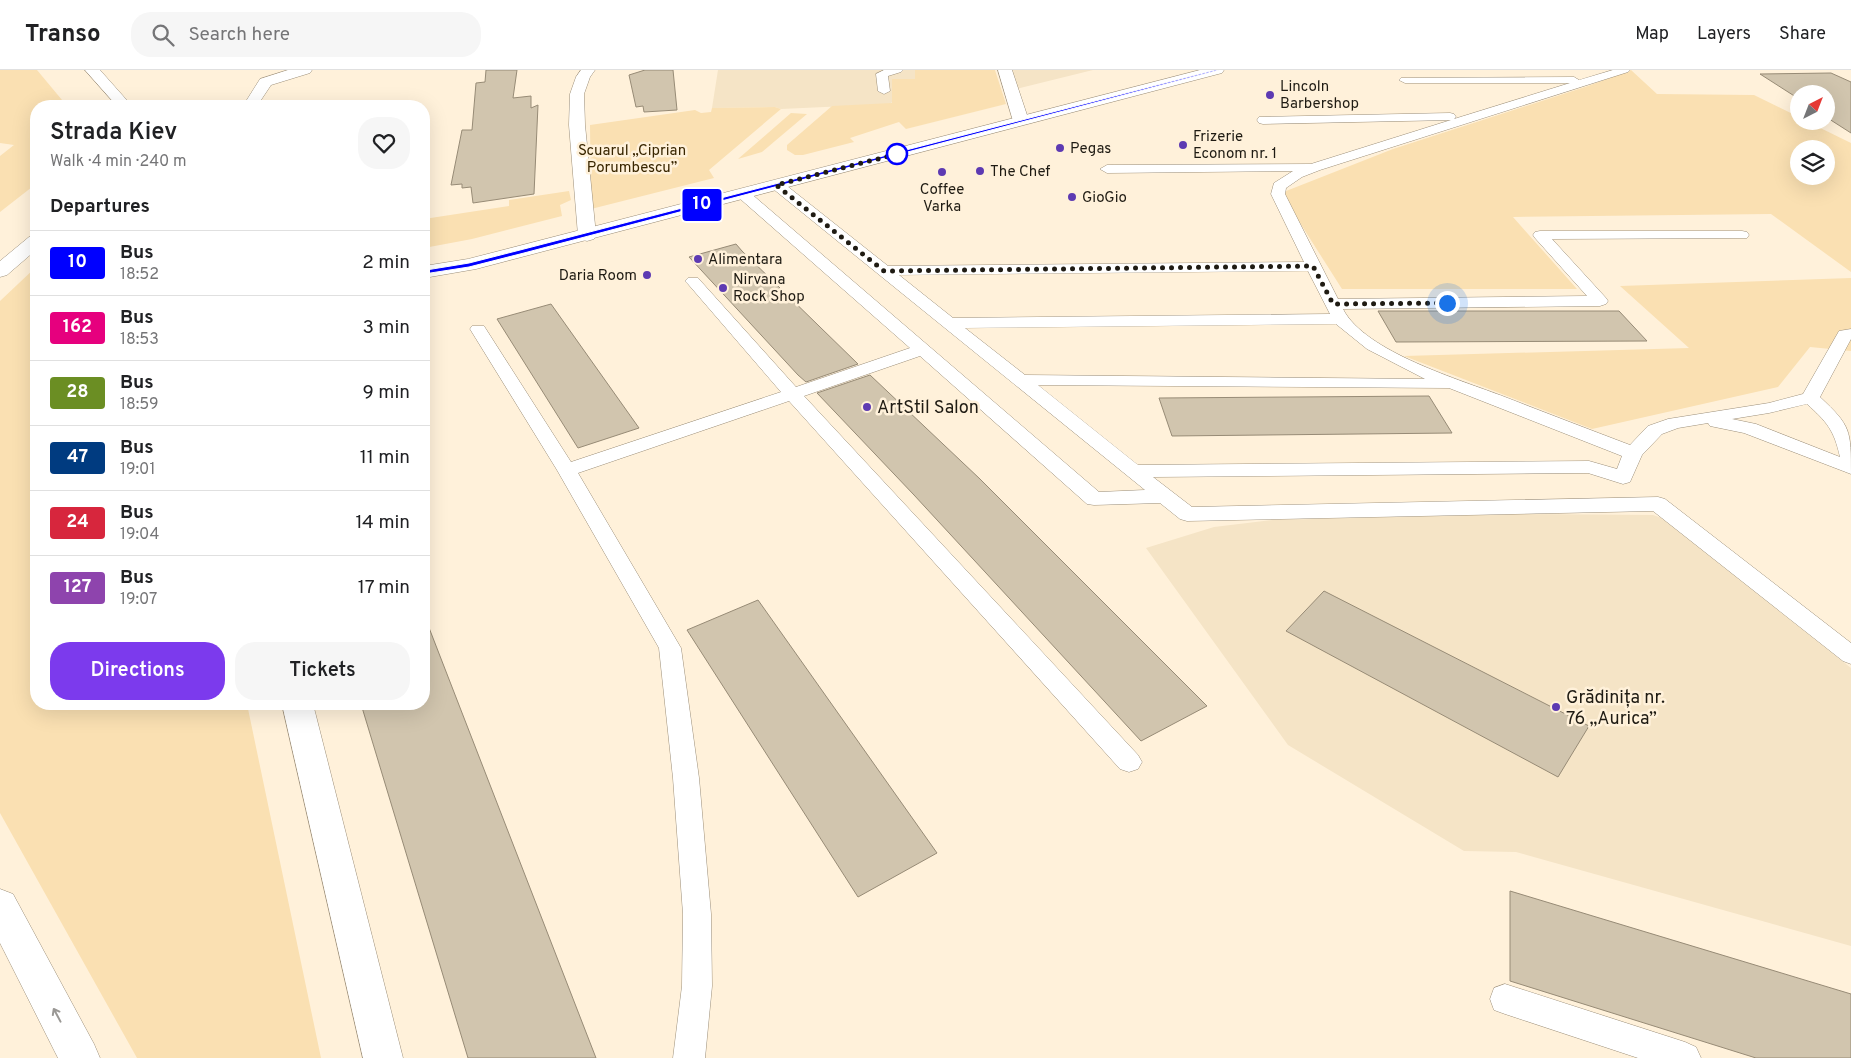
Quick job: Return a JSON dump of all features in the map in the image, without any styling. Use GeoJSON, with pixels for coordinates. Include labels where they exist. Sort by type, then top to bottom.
{"type":"FeatureCollection","features":[{"type":"Feature","properties":{"kind":"main road"},"geometry":{"type":"LineString","coordinates":[[92,70],[120,100]]}},
{"type":"Feature","properties":{"kind":"main road"},"geometry":{"type":"LineString","coordinates":[[254,100],[266,82],[284,74],[305,70]]}},
{"type":"Feature","properties":{"kind":"main road"},"geometry":{"type":"LineString","coordinates":[[587,234],[577,110],[582,76],[588,70]]}},
{"type":"Feature","properties":{"kind":"main road"},"geometry":{"type":"LineString","coordinates":[[1005,70],[1021,121]]}},
{"type":"Feature","properties":{"kind":"main road"},"geometry":{"type":"LineString","coordinates":[[430,271],[469,265],[1217,70]]}},
{"type":"Feature","properties":{"kind":"main road"},"geometry":{"type":"LineString","coordinates":[[1,270],[30,246]]}},
{"type":"Feature","properties":{"kind":"main road"},"geometry":{"type":"LineString","coordinates":[[299,710],[383,1058]]}},
{"type":"Feature","properties":{"kind":"main road"},"geometry":{"type":"LineString","coordinates":[[0,906],[80,1058]]}},
{"type":"Feature","properties":{"kind":"lane"},"geometry":{"type":"LineString","coordinates":[[884,91],[882,74],[898,70]]}},
{"type":"Feature","properties":{"kind":"lane"},"geometry":{"type":"LineString","coordinates":[[1624,70],[1315,167],[1287,180],[1279,186],[1278,194],[1337,312],[1352,331],[1373,346],[1404,362],[1633,452]]}},
{"type":"Feature","properties":{"kind":"lane"},"geometry":{"type":"LineString","coordinates":[[1405,80],[1562,78],[1590,81]]}},
{"type":"Feature","properties":{"kind":"lane"},"geometry":{"type":"LineString","coordinates":[[1263,120],[1468,118]]}},
{"type":"Feature","properties":{"kind":"lane"},"geometry":{"type":"LineString","coordinates":[[1107,169],[1315,167]]}},
{"type":"Feature","properties":{"kind":"lane"},"geometry":{"type":"LineString","coordinates":[[776,185],[1187,514],[1658,504]]}},
{"type":"Feature","properties":{"kind":"lane"},"geometry":{"type":"LineString","coordinates":[[743,194],[1094,499],[1166,496]]}},
{"type":"Feature","properties":{"kind":"lane"},"geometry":{"type":"LineString","coordinates":[[949,323],[1337,312],[1600,301],[1540,235],[1742,235]]}},
{"type":"Feature","properties":{"kind":"lane"},"geometry":{"type":"LineString","coordinates":[[884,271],[1313,266]]}},
{"type":"Feature","properties":{"kind":"lane"},"geometry":{"type":"LineString","coordinates":[[693,281],[793,394],[1129,762]]}},
{"type":"Feature","properties":{"kind":"lane"},"geometry":{"type":"LineString","coordinates":[[478,328],[567,470],[670,648],[686,778],[697,914],[697,986],[690,1058]]}},
{"type":"Feature","properties":{"kind":"lane"},"geometry":{"type":"LineString","coordinates":[[1623,478],[1633,452],[1655,430],[1674,423],[1769,408],[1810,398],[1844,335],[1851,334]]}},
{"type":"Feature","properties":{"kind":"lane"},"geometry":{"type":"LineString","coordinates":[[567,470],[922,350]]}},
{"type":"Feature","properties":{"kind":"lane"},"geometry":{"type":"LineString","coordinates":[[1020,380],[1456,384]]}},
{"type":"Feature","properties":{"kind":"lane"},"geometry":{"type":"LineString","coordinates":[[1810,398],[1834,418],[1846,442],[1851,464]]}},
{"type":"Feature","properties":{"kind":"lane"},"geometry":{"type":"LineString","coordinates":[[1701,420],[1749,428],[1851,468]]}},
{"type":"Feature","properties":{"kind":"lane"},"geometry":{"type":"LineString","coordinates":[[1135,471],[1589,467],[1623,478],[1851,655]]}},
{"type":"Feature","properties":{"kind":"lane"},"geometry":{"type":"LineString","coordinates":[[1506,999],[1686,1058]]}},
{"type":"Feature","properties":{"kind":"shaded area"},"geometry":{"type":"Polygon","coordinates":[[[718,70],[915,70],[916,79],[890,104],[781,109],[775,107],[712,108],[718,70]]]}},
{"type":"Feature","properties":{"kind":"shaded area"},"geometry":{"type":"Polygon","coordinates":[[[1010,70],[1093,70],[1016,89],[1010,70]]]}},
{"type":"Feature","properties":{"kind":"shaded area","name":"Grădinița nr. 76 „Aurica”"},"geometry":{"type":"Polygon","coordinates":[[[1512,514],[1653,515],[1662,518],[1851,668],[1851,946],[1516,852],[1464,851],[1288,745],[1146,548],[1214,527],[1273,520],[1512,514]]]}},
{"type":"Feature","properties":{"kind":"green space"},"geometry":{"type":"Polygon","coordinates":[[[0,70],[37,70],[62,100],[30,100],[30,189],[0,212],[0,156],[14,145],[0,143],[0,70]]]}},
{"type":"Feature","properties":{"kind":"green space"},"geometry":{"type":"Polygon","coordinates":[[[915,70],[995,70],[1006,104],[906,129],[899,122],[850,138],[854,142],[803,155],[795,155],[787,150],[787,145],[832,106],[892,103],[892,79],[915,79],[915,70]]]}},
{"type":"Feature","properties":{"kind":"green space"},"geometry":{"type":"Polygon","coordinates":[[[1631,70],[1657,94],[1754,95],[1790,113],[1790,130],[1824,130],[1851,143],[1851,272],[1771,214],[1513,217],[1577,289],[1342,289],[1281,193],[1393,149],[1588,86],[1631,70]]]}},
{"type":"Feature","properties":{"kind":"green space","name":"Scuarul „Ciprian Porumbescu”"},"geometry":{"type":"Polygon","coordinates":[[[775,107],[781,109],[709,170],[714,178],[591,209],[590,125],[695,110],[701,113],[711,112],[712,108],[775,107]]]}},
{"type":"Feature","properties":{"kind":"green space","name":"Scuarul „Ciprian Porumbescu”"},"geometry":{"type":"Polygon","coordinates":[[[791,113],[807,114],[762,152],[738,159],[791,113]]]}},
{"type":"Feature","properties":{"kind":"green space","name":"Scuarul „Ciprian Porumbescu”"},"geometry":{"type":"Polygon","coordinates":[[[569,191],[571,200],[560,205],[562,216],[472,239],[430,247],[430,218],[509,206],[509,200],[569,191]]]}},
{"type":"Feature","properties":{"kind":"green space"},"geometry":{"type":"Polygon","coordinates":[[[30,273],[30,710],[248,710],[321,1058],[137,1058],[0,813],[0,301],[30,273]]]}},
{"type":"Feature","properties":{"kind":"green space"},"geometry":{"type":"Polygon","coordinates":[[[1851,278],[1851,351],[1810,347],[1778,387],[1592,429],[1404,356],[1689,348],[1620,286],[1851,278]]]}},
{"type":"Feature","properties":{"kind":"building"},"geometry":{"type":"Polygon","coordinates":[[[486,70],[517,70],[513,98],[531,96],[531,108],[538,105],[534,194],[473,203],[471,187],[462,188],[462,184],[451,185],[462,130],[472,130],[476,83],[485,82],[486,70]]]}},
{"type":"Feature","properties":{"kind":"building"},"geometry":{"type":"Polygon","coordinates":[[[645,70],[673,70],[677,110],[644,112],[643,106],[636,107],[629,75],[645,70]]]}},
{"type":"Feature","properties":{"kind":"building"},"geometry":{"type":"Polygon","coordinates":[[[1831,73],[1851,82],[1851,133],[1835,123],[1835,85],[1790,85],[1790,93],[1760,74],[1831,73]]]}},
{"type":"Feature","properties":{"kind":"building"},"geometry":{"type":"Polygon","coordinates":[[[736,244],[858,364],[806,382],[798,375],[689,257],[736,244]]]}},
{"type":"Feature","properties":{"kind":"building"},"geometry":{"type":"Polygon","coordinates":[[[551,304],[639,428],[578,448],[497,319],[551,304]]]}},
{"type":"Feature","properties":{"kind":"building"},"geometry":{"type":"Polygon","coordinates":[[[1378,311],[1619,311],[1647,341],[1396,342],[1378,311]]]}},
{"type":"Feature","properties":{"kind":"building"},"geometry":{"type":"Polygon","coordinates":[[[870,375],[980,479],[1207,706],[1141,741],[817,393],[870,375]]]}},
{"type":"Feature","properties":{"kind":"building"},"geometry":{"type":"Polygon","coordinates":[[[1429,396],[1452,433],[1172,436],[1159,398],[1429,396]]]}},
{"type":"Feature","properties":{"kind":"building"},"geometry":{"type":"Polygon","coordinates":[[[1324,591],[1589,726],[1558,777],[1286,631],[1324,591]]]}},
{"type":"Feature","properties":{"kind":"building"},"geometry":{"type":"Polygon","coordinates":[[[758,600],[937,853],[858,897],[687,630],[758,600]]]}},
{"type":"Feature","properties":{"kind":"building"},"geometry":{"type":"Polygon","coordinates":[[[430,630],[596,1058],[468,1058],[363,710],[430,710],[430,630]]]}},
{"type":"Feature","properties":{"kind":"building"},"geometry":{"type":"Polygon","coordinates":[[[1510,891],[1851,994],[1851,1058],[1756,1058],[1510,981],[1510,891]]]}},
{"type":"Feature","properties":{"kind":"bus line","name":"10"},"geometry":{"type":"LineString","coordinates":[[430,270],[469,265],[522,252],[1217,70]]}},
{"type":"Feature","properties":{"kind":"place","name":"Lincoln Barbershop"},"geometry":{"type":"Point","coordinates":[1270,95]}},
{"type":"Feature","properties":{"kind":"place","name":"Frizerie Econom nr. 1"},"geometry":{"type":"Point","coordinates":[1183,145]}},
{"type":"Feature","properties":{"kind":"place","name":"Pegas"},"geometry":{"type":"Point","coordinates":[1060,148]}},
{"type":"Feature","properties":{"kind":"place","name":"The Chef"},"geometry":{"type":"Point","coordinates":[980,171]}},
{"type":"Feature","properties":{"kind":"place","name":"Coffee Varka"},"geometry":{"type":"Point","coordinates":[942,172]}},
{"type":"Feature","properties":{"kind":"place","name":"GioGio"},"geometry":{"type":"Point","coordinates":[1072,197]}},
{"type":"Feature","properties":{"kind":"place","name":"Alimentara"},"geometry":{"type":"Point","coordinates":[698,259]}},
{"type":"Feature","properties":{"kind":"place","name":"Daria Room"},"geometry":{"type":"Point","coordinates":[647,275]}},
{"type":"Feature","properties":{"kind":"place","name":"Nirvana Rock Shop"},"geometry":{"type":"Point","coordinates":[723,288]}},
{"type":"Feature","properties":{"kind":"place","name":"ArtStil Salon"},"geometry":{"type":"Point","coordinates":[867,407]}},
{"type":"Feature","properties":{"kind":"place","name":"Grădinița nr. 76 „Aurica”"},"geometry":{"type":"Point","coordinates":[1556,707]}},
{"type":"Feature","properties":{"kind":"route"},"geometry":{"type":"LineString","coordinates":[[897,154],[905,152],[776,185],[884,271],[1313,266],[1333,304],[1447,303]]}}]}
